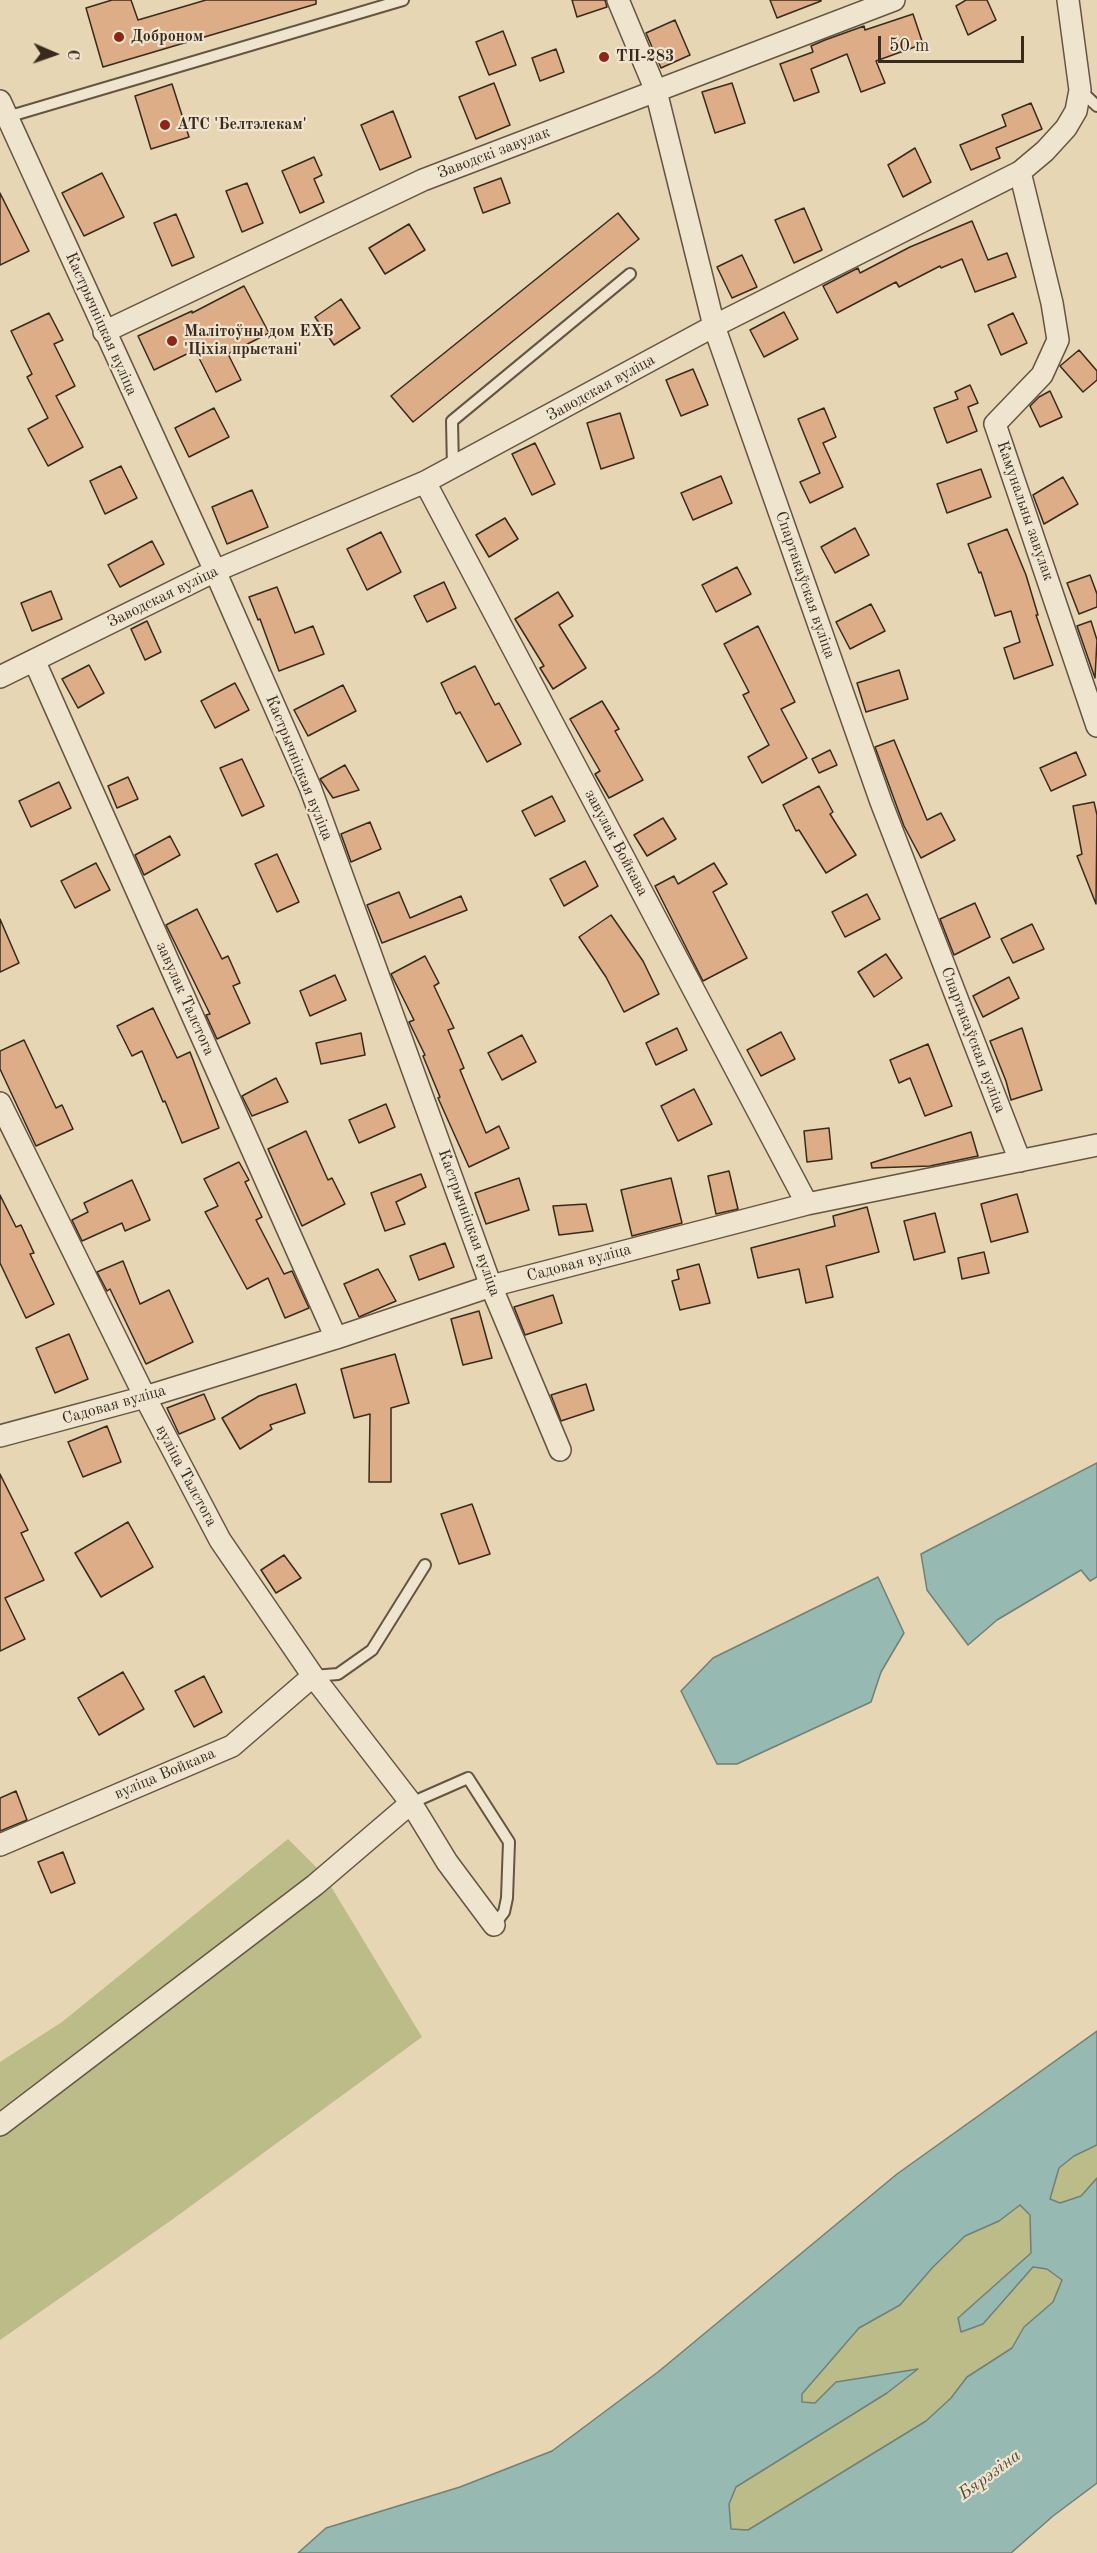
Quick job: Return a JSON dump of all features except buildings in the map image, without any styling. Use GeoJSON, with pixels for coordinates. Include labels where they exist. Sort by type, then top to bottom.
{"type":"FeatureCollection","features":[{"type":"Feature","properties":{"kind":"street","name":"Спартакаўская вуліца"},"geometry":{"type":"LineString","coordinates":[[618,0],[656,91],[714,326],[881,802],[1020,1161]]}},
{"type":"Feature","properties":{"kind":"street","name":"Заводскі завулак"},"geometry":{"type":"LineString","coordinates":[[104,332],[423,180],[894,0]]}},
{"type":"Feature","properties":{"kind":"street","name":"Заводская вуліца"},"geometry":{"type":"LineString","coordinates":[[0,677],[214,571],[425,482],[714,326],[1020,172],[1045,151],[1066,128],[1076,111],[1080,90],[1068,0]]}},
{"type":"Feature","properties":{"kind":"street","name":"Кастрычніцкая вуліца"},"geometry":{"type":"LineString","coordinates":[[4,109],[310,787],[491,1286],[560,1450]]}},
{"type":"Feature","properties":{"kind":"street","name":"Камунальны завулак"},"geometry":{"type":"LineString","coordinates":[[1020,172],[1050,293],[1058,340],[1042,375],[995,424],[1097,726]]}},
{"type":"Feature","properties":{"kind":"street","name":"завулак Войкава"},"geometry":{"type":"LineString","coordinates":[[425,482],[807,1204]]}},
{"type":"Feature","properties":{"kind":"street","name":"завулак Талстога"},"geometry":{"type":"LineString","coordinates":[[34,660],[336,1338]]}},
{"type":"Feature","properties":{"kind":"street","name":"вуліца Талстога"},"geometry":{"type":"LineString","coordinates":[[0,1102],[145,1397],[220,1540],[313,1676],[411,1803],[447,1862],[494,1926]]}},
{"type":"Feature","properties":{"kind":"street","name":"Садовая вуліца"},"geometry":{"type":"LineString","coordinates":[[0,1436],[145,1397],[336,1338],[491,1286],[807,1204],[1097,1145]]}},
{"type":"Feature","properties":{"kind":"street","name":"вуліца Войкава"},"geometry":{"type":"LineString","coordinates":[[0,1845],[232,1746],[313,1676]]}},
{"type":"Feature","properties":{"kind":"street"},"geometry":{"type":"LineString","coordinates":[[0,2125],[315,1885],[411,1803]]}},
{"type":"Feature","properties":{"kind":"lane"},"geometry":{"type":"LineString","coordinates":[[4,109],[403,0]]}},
{"type":"Feature","properties":{"kind":"lane"},"geometry":{"type":"LineString","coordinates":[[1080,90],[1097,106]]}},
{"type":"Feature","properties":{"kind":"lane"},"geometry":{"type":"LineString","coordinates":[[453,468],[452,421],[630,274]]}},
{"type":"Feature","properties":{"kind":"lane"},"geometry":{"type":"LineString","coordinates":[[313,1676],[338,1674],[372,1650],[425,1565]]}},
{"type":"Feature","properties":{"kind":"lane"},"geometry":{"type":"LineString","coordinates":[[411,1803],[468,1778],[509,1842],[507,1898],[504,1912],[494,1926]]}},
{"type":"Feature","properties":{"kind":"green space"},"geometry":{"type":"Polygon","coordinates":[[[288,1839],[324,1875],[422,2037],[173,2219],[0,2340],[0,2062],[62,2022],[288,1839]]]}},
{"type":"Feature","properties":{"kind":"green space"},"geometry":{"type":"Polygon","coordinates":[[[1097,2145],[1097,2178],[1081,2196],[1060,2203],[1049,2200],[1059,2168],[1074,2156],[1097,2145]]]}},
{"type":"Feature","properties":{"kind":"green space"},"geometry":{"type":"Polygon","coordinates":[[[1020,2204],[1030,2215],[1031,2253],[958,2319],[983,2324],[1033,2267],[1047,2269],[1063,2280],[1053,2302],[1024,2327],[1012,2348],[967,2377],[951,2398],[926,2421],[748,2530],[731,2529],[729,2504],[736,2487],[887,2393],[917,2370],[836,2382],[815,2403],[802,2402],[802,2395],[859,2328],[900,2305],[933,2267],[965,2236],[999,2221],[1020,2204]]]}},
{"type":"Feature","properties":{"kind":"water"},"geometry":{"type":"Polygon","coordinates":[[[1097,1463],[1097,1577],[1090,1581],[1081,1570],[997,1620],[968,1645],[927,1590],[921,1554],[1097,1463]]]}},
{"type":"Feature","properties":{"kind":"water"},"geometry":{"type":"Polygon","coordinates":[[[878,1577],[904,1633],[881,1672],[871,1702],[737,1764],[717,1764],[681,1691],[713,1658],[878,1577]]]}},
{"type":"Feature","properties":{"kind":"water","name":"Бярэзіна"},"geometry":{"type":"Polygon","coordinates":[[[1097,2031],[1097,2145],[1074,2156],[1059,2168],[1050,2199],[1060,2203],[1081,2196],[1097,2178],[1097,2483],[1053,2516],[1011,2553],[298,2553],[326,2528],[460,2487],[552,2451],[658,2372],[897,2174],[1097,2031]],[[1020,2205],[999,2221],[965,2236],[933,2267],[900,2305],[859,2328],[802,2394],[802,2402],[815,2403],[836,2382],[918,2369],[887,2393],[736,2487],[729,2504],[731,2529],[748,2530],[926,2421],[951,2398],[967,2377],[1012,2348],[1024,2327],[1053,2302],[1062,2280],[1047,2269],[1033,2267],[983,2324],[961,2332],[958,2318],[1031,2253],[1030,2215],[1020,2205]]]}},
{"type":"Feature","properties":{"kind":"place","name":"Доброном"},"geometry":{"type":"Point","coordinates":[119,37]}},
{"type":"Feature","properties":{"kind":"place","name":"ТП-283"},"geometry":{"type":"Point","coordinates":[604,57]}},
{"type":"Feature","properties":{"kind":"place","name":"АТС 'Белтэлекам'"},"geometry":{"type":"Point","coordinates":[165,125]}},
{"type":"Feature","properties":{"kind":"place","name":"Малітоўны дом ЕХБ 'Ціхія прыстані'"},"geometry":{"type":"Point","coordinates":[172,341]}}]}
